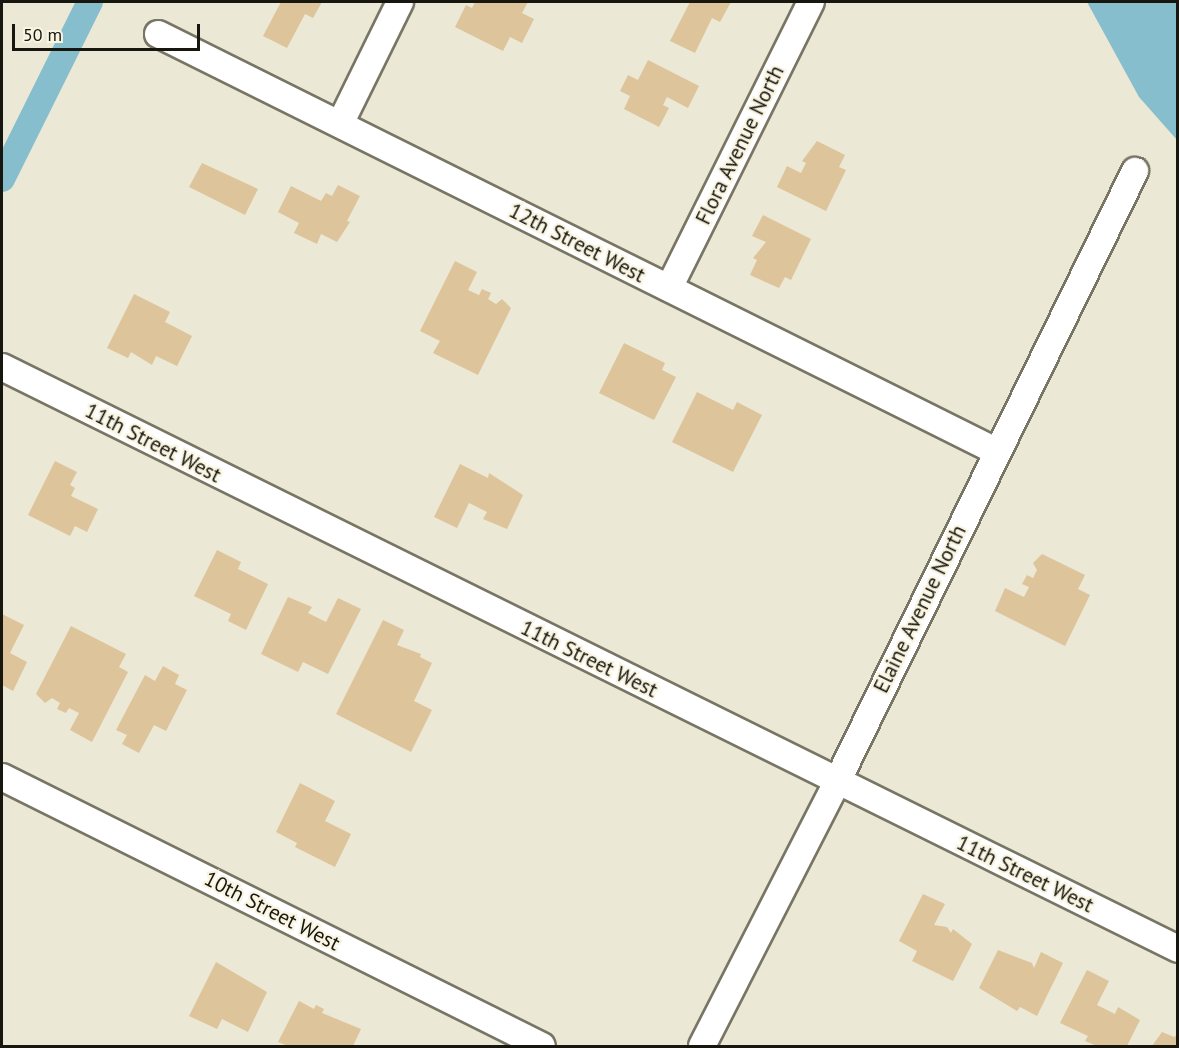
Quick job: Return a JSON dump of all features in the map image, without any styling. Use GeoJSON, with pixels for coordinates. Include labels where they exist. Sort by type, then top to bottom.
{"type":"FeatureCollection","features":[{"type":"Feature","properties":{"kind":"street"},"geometry":{"type":"LineString","coordinates":[[340,124],[400,2]]}},
{"type":"Feature","properties":{"kind":"street","name":"Flora Avenue North"},"geometry":{"type":"LineString","coordinates":[[669,288],[811,2]]}},
{"type":"Feature","properties":{"kind":"street","name":"12th Street West"},"geometry":{"type":"LineString","coordinates":[[158,34],[996,451]]}},
{"type":"Feature","properties":{"kind":"street","name":"Elaine Avenue North"},"geometry":{"type":"LineString","coordinates":[[702,1047],[837,782],[996,451],[1135,171]]}},
{"type":"Feature","properties":{"kind":"street","name":"11th Street West"},"geometry":{"type":"LineString","coordinates":[[2,367],[1178,949]]}},
{"type":"Feature","properties":{"kind":"street","name":"10th Street West"},"geometry":{"type":"LineString","coordinates":[[2,777],[542,1047]]}},
{"type":"Feature","properties":{"kind":"water"},"geometry":{"type":"Polygon","coordinates":[[[1087,2],[1177,2],[1177,140],[1139,97],[1087,2]]]}},
{"type":"Feature","properties":{"kind":"building"},"geometry":{"type":"Polygon","coordinates":[[[281,2],[322,2],[313,18],[305,14],[287,48],[263,36],[281,2]]]}},
{"type":"Feature","properties":{"kind":"building"},"geometry":{"type":"Polygon","coordinates":[[[475,2],[528,2],[522,13],[534,19],[522,43],[510,37],[503,51],[455,27],[466,5],[472,8],[475,2]]]}},
{"type":"Feature","properties":{"kind":"building"},"geometry":{"type":"Polygon","coordinates":[[[690,2],[731,2],[720,22],[712,18],[695,53],[670,41],[690,2]]]}},
{"type":"Feature","properties":{"kind":"building"},"geometry":{"type":"Polygon","coordinates":[[[648,60],[699,86],[688,108],[667,97],[663,105],[669,108],[659,127],[624,109],[630,96],[620,91],[628,75],[638,80],[648,60]]]}},
{"type":"Feature","properties":{"kind":"building"},"geometry":{"type":"Polygon","coordinates":[[[817,141],[845,155],[839,167],[846,170],[826,211],[777,187],[787,166],[801,173],[806,163],[802,161],[817,141]]]}},
{"type":"Feature","properties":{"kind":"building"},"geometry":{"type":"Polygon","coordinates":[[[202,163],[258,189],[245,215],[189,187],[202,163]]]}},
{"type":"Feature","properties":{"kind":"building"},"geometry":{"type":"Polygon","coordinates":[[[338,185],[360,196],[347,221],[350,222],[337,242],[321,234],[317,244],[294,233],[299,223],[278,212],[291,186],[321,201],[326,193],[332,196],[338,185]]]}},
{"type":"Feature","properties":{"kind":"building"},"geometry":{"type":"Polygon","coordinates":[[[763,215],[811,239],[791,280],[785,277],[779,288],[750,275],[757,260],[753,258],[766,242],[752,236],[763,215]]]}},
{"type":"Feature","properties":{"kind":"building"},"geometry":{"type":"Polygon","coordinates":[[[455,261],[477,272],[468,290],[479,295],[482,289],[491,293],[488,299],[496,304],[502,299],[511,308],[478,375],[433,353],[440,341],[420,331],[455,261]]]}},
{"type":"Feature","properties":{"kind":"building"},"geometry":{"type":"Polygon","coordinates":[[[134,294],[170,312],[165,322],[192,336],[177,366],[156,356],[152,365],[131,352],[128,358],[107,348],[134,294]]]}},
{"type":"Feature","properties":{"kind":"building"},"geometry":{"type":"Polygon","coordinates":[[[624,343],[665,363],[662,370],[676,377],[654,420],[599,393],[624,343]]]}},
{"type":"Feature","properties":{"kind":"building"},"geometry":{"type":"Polygon","coordinates":[[[697,392],[733,410],[737,402],[762,415],[733,472],[672,442],[697,392]]]}},
{"type":"Feature","properties":{"kind":"building"},"geometry":{"type":"Polygon","coordinates":[[[55,461],[77,472],[70,485],[75,488],[71,496],[98,509],[87,532],[75,526],[70,536],[28,515],[55,461]]]}},
{"type":"Feature","properties":{"kind":"building"},"geometry":{"type":"Polygon","coordinates":[[[460,464],[488,478],[489,473],[523,495],[507,529],[483,519],[487,512],[469,503],[457,528],[434,517],[460,464]]]}},
{"type":"Feature","properties":{"kind":"building"},"geometry":{"type":"Polygon","coordinates":[[[217,550],[241,562],[238,569],[268,584],[246,630],[228,621],[231,614],[194,596],[217,550]]]}},
{"type":"Feature","properties":{"kind":"building"},"geometry":{"type":"Polygon","coordinates":[[[1042,554],[1085,575],[1078,589],[1090,595],[1065,646],[995,611],[1005,588],[1024,597],[1029,587],[1022,584],[1027,575],[1033,578],[1037,570],[1033,563],[1042,554]]]}},
{"type":"Feature","properties":{"kind":"building"},"geometry":{"type":"Polygon","coordinates":[[[288,597],[312,607],[308,613],[326,622],[338,598],[361,609],[328,674],[303,662],[298,672],[261,654],[288,597]]]}},
{"type":"Feature","properties":{"kind":"building"},"geometry":{"type":"Polygon","coordinates":[[[2,614],[24,625],[10,653],[27,662],[13,691],[2,685],[2,614]]]}},
{"type":"Feature","properties":{"kind":"building"},"geometry":{"type":"Polygon","coordinates":[[[383,620],[404,630],[397,645],[421,654],[420,657],[432,663],[414,701],[432,710],[411,752],[336,714],[383,620]]]}},
{"type":"Feature","properties":{"kind":"building"},"geometry":{"type":"Polygon","coordinates":[[[71,626],[126,654],[119,667],[128,672],[92,742],[70,730],[79,713],[69,708],[66,713],[57,709],[60,703],[52,698],[45,703],[36,694],[71,626]]]}},
{"type":"Feature","properties":{"kind":"building"},"geometry":{"type":"Polygon","coordinates":[[[163,666],[179,675],[175,684],[187,690],[166,731],[154,725],[139,753],[122,744],[127,735],[116,730],[145,675],[155,681],[163,666]]]}},
{"type":"Feature","properties":{"kind":"building"},"geometry":{"type":"Polygon","coordinates":[[[300,783],[335,801],[325,821],[351,834],[335,867],[295,847],[297,843],[276,832],[300,783]]]}},
{"type":"Feature","properties":{"kind":"building"},"geometry":{"type":"Polygon","coordinates":[[[923,894],[945,904],[934,925],[947,927],[951,933],[953,929],[972,944],[953,981],[912,961],[917,951],[899,941],[923,894]]]}},
{"type":"Feature","properties":{"kind":"building"},"geometry":{"type":"Polygon","coordinates":[[[998,950],[1032,963],[1034,968],[1041,952],[1063,963],[1037,1016],[1020,1007],[1017,1011],[979,988],[998,950]]]}},
{"type":"Feature","properties":{"kind":"building"},"geometry":{"type":"Polygon","coordinates":[[[216,962],[267,992],[248,1032],[222,1019],[217,1029],[189,1016],[216,962]]]}},
{"type":"Feature","properties":{"kind":"building"},"geometry":{"type":"Polygon","coordinates":[[[1087,970],[1109,981],[1097,1005],[1115,1014],[1118,1007],[1140,1020],[1127,1046],[1097,1046],[1085,1041],[1088,1036],[1060,1023],[1087,970]]]}},
{"type":"Feature","properties":{"kind":"building"},"geometry":{"type":"Polygon","coordinates":[[[299,1001],[314,1009],[316,1005],[324,1009],[322,1013],[361,1029],[353,1046],[288,1046],[278,1042],[299,1001]]]}},
{"type":"Feature","properties":{"kind":"building"},"geometry":{"type":"Polygon","coordinates":[[[1162,1032],[1174,1037],[1178,1034],[1178,1046],[1152,1046],[1162,1032]]]}},
{"type":"Feature","properties":{"kind":"waterway"},"geometry":{"type":"LineString","coordinates":[[2,179],[90,2]]}}]}
